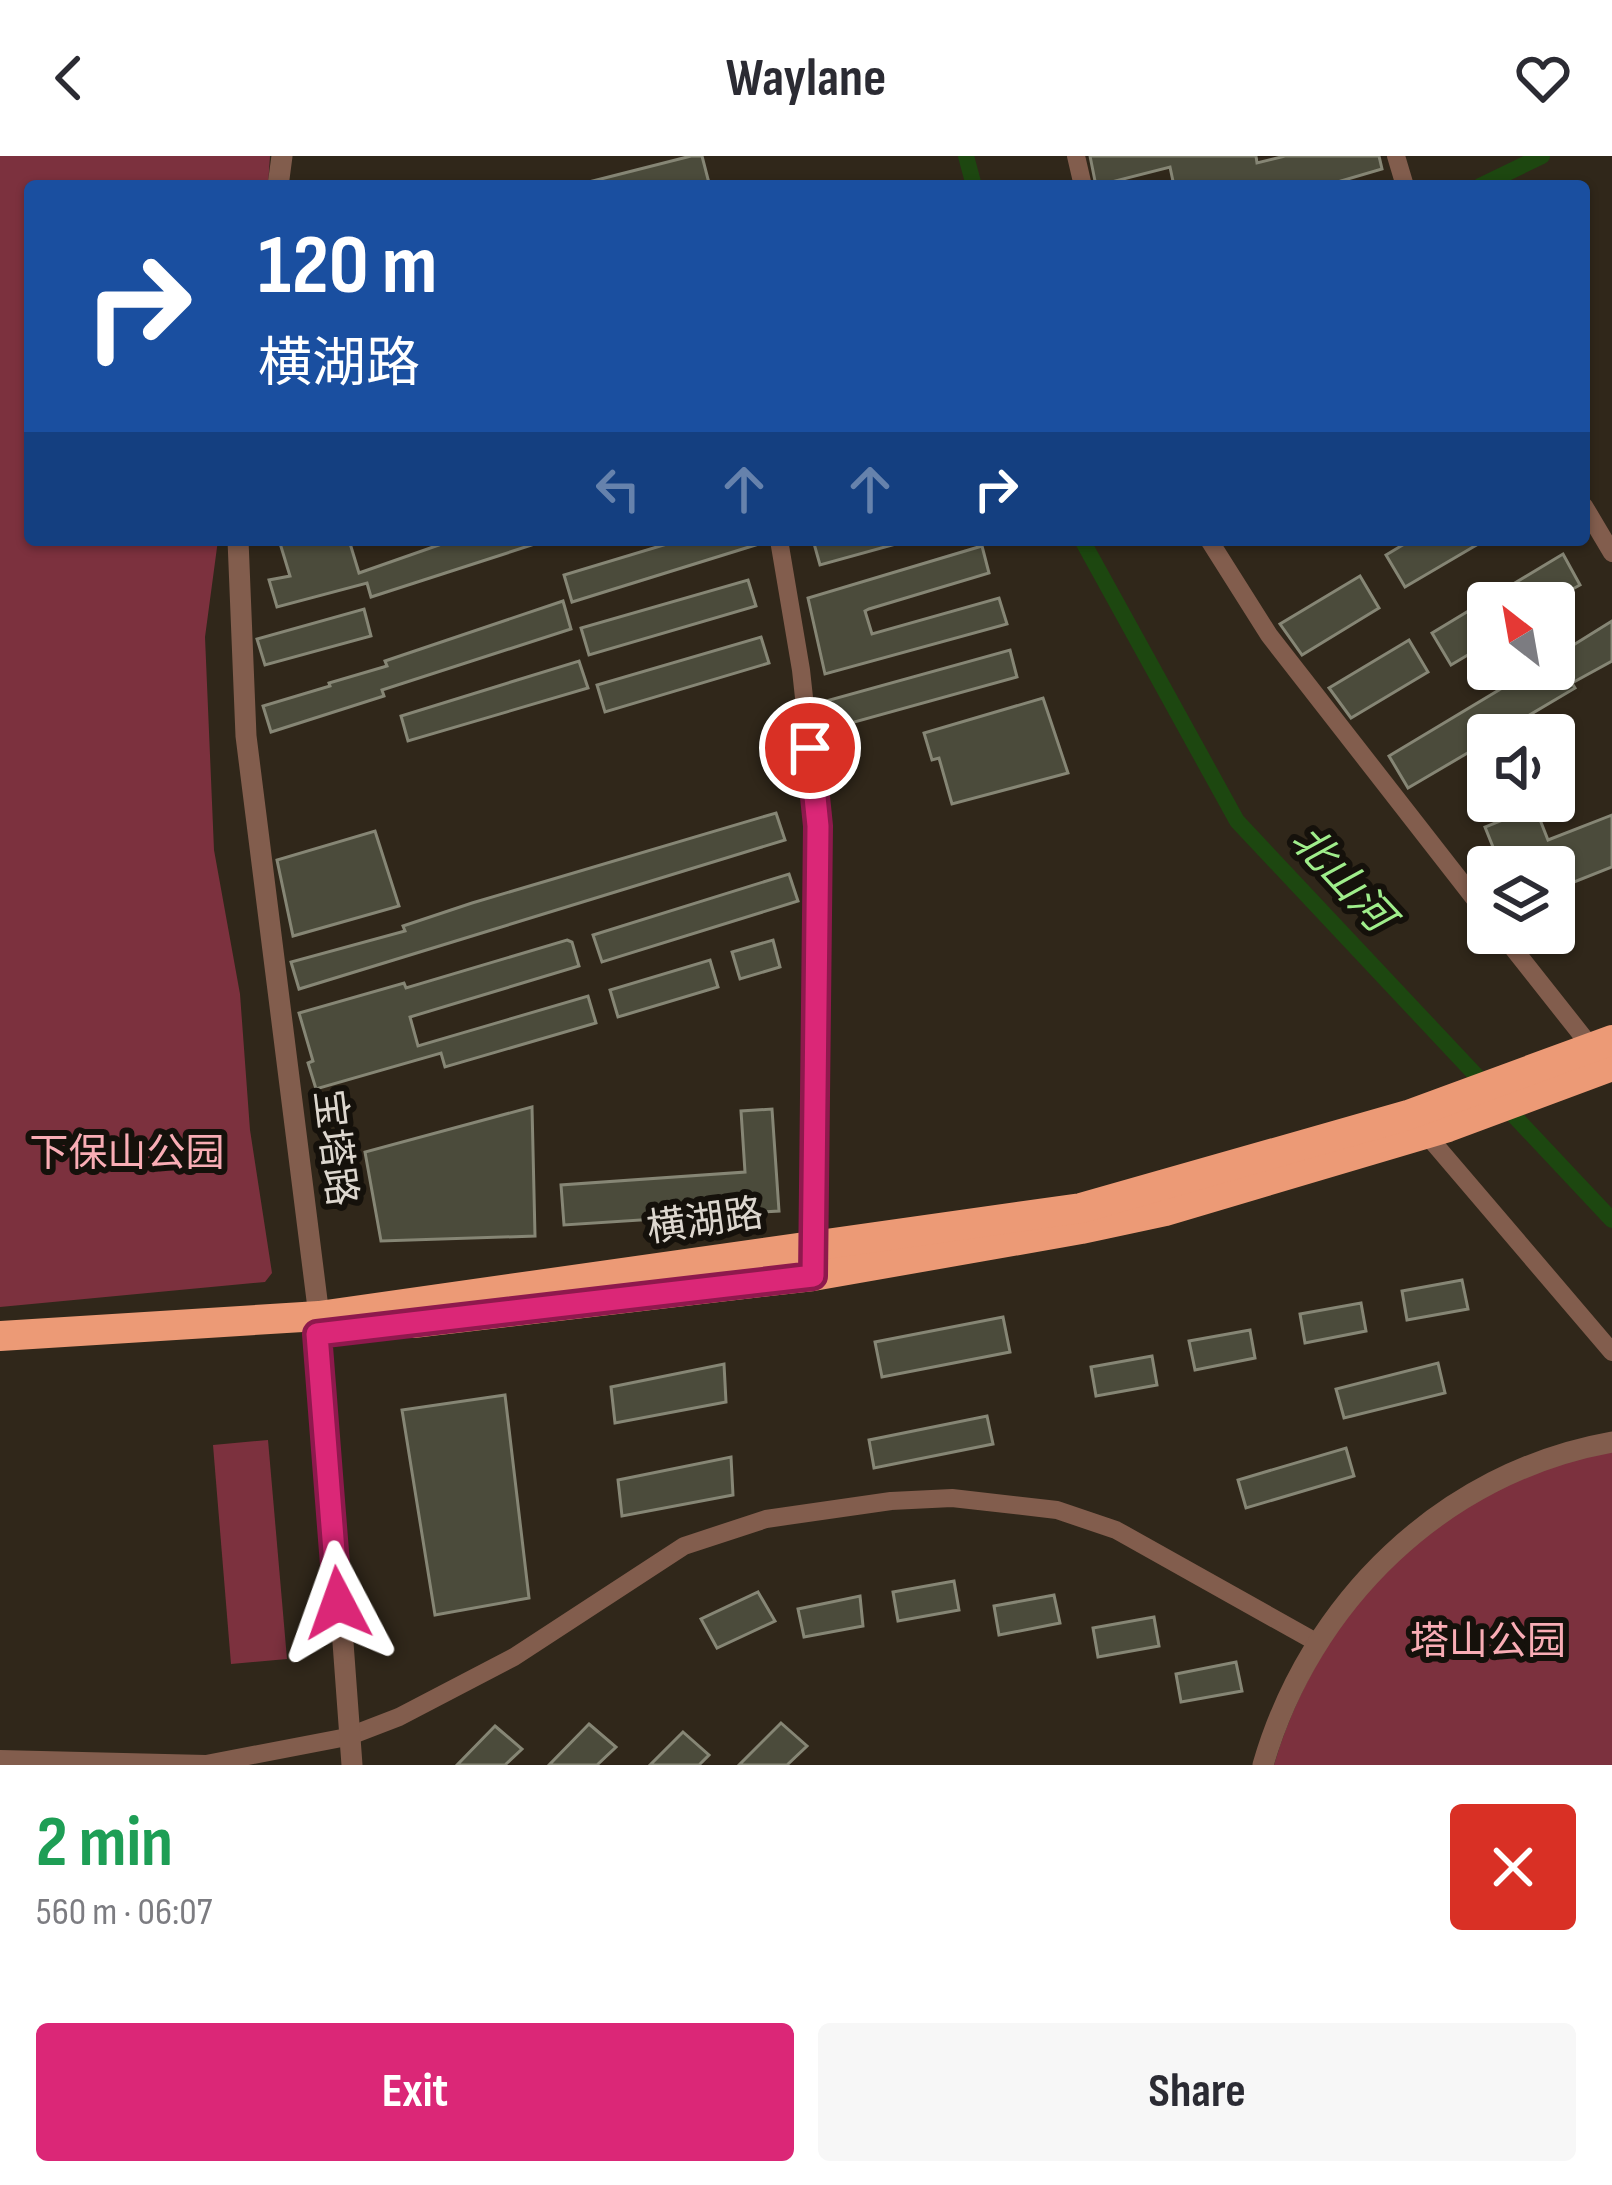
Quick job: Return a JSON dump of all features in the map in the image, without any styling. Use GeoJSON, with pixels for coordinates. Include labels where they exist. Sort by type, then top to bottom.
{"type":"FeatureCollection","features":[{"type":"Feature","properties":{"kind":"highway","name":"横湖路"},"geometry":{"type":"LineString","coordinates":[[0,1353],[318,1325],[1081,1229],[1166,1210],[1428,1125],[1564,1070],[1607,1059]]}},
{"type":"Feature","properties":{"kind":"highway","name":"横湖路"},"geometry":{"type":"LineString","coordinates":[[1428,1125],[1564,1070]]}},
{"type":"Feature","properties":{"kind":"highway","name":"横湖路"},"geometry":{"type":"LineString","coordinates":[[0,1336],[318,1325]]}},
{"type":"Feature","properties":{"kind":"street"},"geometry":{"type":"LineString","coordinates":[[1590,516],[1612,553]]}},
{"type":"Feature","properties":{"kind":"street","name":"宝塔路"},"geometry":{"type":"LineString","coordinates":[[238,546],[246,736],[318,1325],[352,1765]]}},
{"type":"Feature","properties":{"kind":"street"},"geometry":{"type":"LineString","coordinates":[[780,546],[801,670],[818,826],[813,1261]]}},
{"type":"Feature","properties":{"kind":"street"},"geometry":{"type":"LineString","coordinates":[[1213,546],[1269,635],[1467,889]]}},
{"type":"Feature","properties":{"kind":"street"},"geometry":{"type":"LineString","coordinates":[[1519,954],[1607,1059]]}},
{"type":"Feature","properties":{"kind":"street"},"geometry":{"type":"LineString","coordinates":[[1428,1125],[1612,1352]]}},
{"type":"Feature","properties":{"kind":"street"},"geometry":{"type":"LineString","coordinates":[[1264,1765],[1296,1677],[1358,1585],[1430,1521],[1467,1496],[1525,1467],[1612,1442]]}},
{"type":"Feature","properties":{"kind":"street"},"geometry":{"type":"LineString","coordinates":[[0,1759],[206,1764],[347,1738],[399,1717],[514,1657],[684,1546],[766,1519],[891,1501],[952,1498],[1057,1510],[1116,1530],[1316,1642]]}},
{"type":"Feature","properties":{"kind":"green space","name":"下保山公园"},"geometry":{"type":"Polygon","coordinates":[[[0,156],[270,156],[268,180],[24,180],[24,546],[217,546],[205,637],[214,850],[240,994],[250,1130],[272,1273],[265,1282],[0,1307],[0,156]]]}},
{"type":"Feature","properties":{"kind":"green space"},"geometry":{"type":"Polygon","coordinates":[[[268,1440],[287,1659],[231,1664],[213,1445],[268,1440]]]}},
{"type":"Feature","properties":{"kind":"green space","name":"塔山公园"},"geometry":{"type":"Polygon","coordinates":[[[1612,1451],[1612,1765],[1274,1765],[1312,1672],[1370,1589],[1405,1553],[1486,1494],[1542,1469],[1612,1451]]]}},
{"type":"Feature","properties":{"kind":"building"},"geometry":{"type":"Polygon","coordinates":[[[702,156],[708,180],[597,180],[702,156]]]}},
{"type":"Feature","properties":{"kind":"building"},"geometry":{"type":"Polygon","coordinates":[[[1090,156],[1256,156],[1257,163],[1285,156],[1379,156],[1382,169],[1344,180],[1173,180],[1170,167],[1119,180],[1095,180],[1090,156]]]}},
{"type":"Feature","properties":{"kind":"building"},"geometry":{"type":"Polygon","coordinates":[[[281,546],[351,546],[359,573],[436,546],[529,546],[371,597],[367,583],[277,607],[269,580],[290,576],[281,546]]]}},
{"type":"Feature","properties":{"kind":"building"},"geometry":{"type":"Polygon","coordinates":[[[660,546],[752,546],[572,602],[564,575],[660,546]]]}},
{"type":"Feature","properties":{"kind":"building"},"geometry":{"type":"Polygon","coordinates":[[[815,546],[889,546],[820,565],[815,546]]]}},
{"type":"Feature","properties":{"kind":"building"},"geometry":{"type":"Polygon","coordinates":[[[982,546],[989,573],[865,611],[872,634],[999,598],[1007,624],[825,674],[808,598],[982,546]]]}},
{"type":"Feature","properties":{"kind":"building"},"geometry":{"type":"Polygon","coordinates":[[[1401,546],[1475,546],[1405,587],[1386,555],[1401,546]]]}},
{"type":"Feature","properties":{"kind":"building"},"geometry":{"type":"Polygon","coordinates":[[[1563,554],[1580,585],[1575,588],[1575,582],[1517,582],[1563,554]]]}},
{"type":"Feature","properties":{"kind":"building"},"geometry":{"type":"Polygon","coordinates":[[[1360,576],[1379,608],[1302,655],[1280,624],[1360,576]]]}},
{"type":"Feature","properties":{"kind":"building"},"geometry":{"type":"Polygon","coordinates":[[[748,580],[756,606],[589,655],[581,628],[748,580]]]}},
{"type":"Feature","properties":{"kind":"building"},"geometry":{"type":"Polygon","coordinates":[[[563,601],[571,629],[382,690],[384,696],[271,732],[263,706],[563,601]]]}},
{"type":"Feature","properties":{"kind":"building"},"geometry":{"type":"Polygon","coordinates":[[[364,609],[371,636],[265,665],[257,639],[364,609]]]}},
{"type":"Feature","properties":{"kind":"building"},"geometry":{"type":"Polygon","coordinates":[[[1467,612],[1467,655],[1451,665],[1432,633],[1467,612]]]}},
{"type":"Feature","properties":{"kind":"building"},"geometry":{"type":"Polygon","coordinates":[[[1612,621],[1612,661],[1575,681],[1575,644],[1612,621]]]}},
{"type":"Feature","properties":{"kind":"building"},"geometry":{"type":"Polygon","coordinates":[[[761,637],[769,663],[605,712],[597,685],[761,637]]]}},
{"type":"Feature","properties":{"kind":"building"},"geometry":{"type":"Polygon","coordinates":[[[1409,640],[1428,672],[1351,718],[1329,688],[1409,640]]]}},
{"type":"Feature","properties":{"kind":"building"},"geometry":{"type":"Polygon","coordinates":[[[1010,650],[1017,677],[833,728],[826,701],[1010,650]]]}},
{"type":"Feature","properties":{"kind":"building"},"geometry":{"type":"Polygon","coordinates":[[[579,661],[588,688],[408,741],[401,716],[579,661]]]}},
{"type":"Feature","properties":{"kind":"building"},"geometry":{"type":"Polygon","coordinates":[[[1499,690],[1572,690],[1531,714],[1467,714],[1467,753],[1408,788],[1389,756],[1499,690]]]}},
{"type":"Feature","properties":{"kind":"building"},"geometry":{"type":"Polygon","coordinates":[[[1043,698],[1068,773],[952,804],[939,758],[932,760],[924,733],[1043,698]]]}},
{"type":"Feature","properties":{"kind":"building"},"geometry":{"type":"Polygon","coordinates":[[[776,813],[785,840],[299,989],[291,962],[405,931],[403,926],[472,903],[776,813]]]}},
{"type":"Feature","properties":{"kind":"building"},"geometry":{"type":"Polygon","coordinates":[[[1612,815],[1612,867],[1575,882],[1575,846],[1493,846],[1485,827],[1498,822],[1541,822],[1548,840],[1612,815]]]}},
{"type":"Feature","properties":{"kind":"building"},"geometry":{"type":"Polygon","coordinates":[[[375,831],[399,906],[293,936],[277,860],[375,831]]]}},
{"type":"Feature","properties":{"kind":"building"},"geometry":{"type":"Polygon","coordinates":[[[789,874],[798,901],[602,962],[593,935],[789,874]]]}},
{"type":"Feature","properties":{"kind":"building"},"geometry":{"type":"Polygon","coordinates":[[[773,940],[780,967],[740,979],[732,952],[773,940]]]}},
{"type":"Feature","properties":{"kind":"building"},"geometry":{"type":"Polygon","coordinates":[[[572,942],[579,966],[410,1017],[418,1046],[588,996],[596,1023],[445,1067],[441,1053],[316,1089],[299,1013],[404,983],[406,988],[572,942]]]}},
{"type":"Feature","properties":{"kind":"building"},"geometry":{"type":"Polygon","coordinates":[[[710,960],[718,987],[618,1017],[610,990],[710,960]]]}},
{"type":"Feature","properties":{"kind":"building"},"geometry":{"type":"Polygon","coordinates":[[[532,1107],[535,1236],[381,1241],[365,1152],[532,1107]]]}},
{"type":"Feature","properties":{"kind":"building"},"geometry":{"type":"Polygon","coordinates":[[[772,1109],[779,1211],[564,1225],[561,1185],[745,1172],[741,1111],[772,1109]]]}},
{"type":"Feature","properties":{"kind":"building"},"geometry":{"type":"Polygon","coordinates":[[[1462,1280],[1468,1309],[1407,1320],[1402,1291],[1462,1280]]]}},
{"type":"Feature","properties":{"kind":"building"},"geometry":{"type":"Polygon","coordinates":[[[1361,1303],[1366,1331],[1305,1343],[1300,1314],[1361,1303]]]}},
{"type":"Feature","properties":{"kind":"building"},"geometry":{"type":"Polygon","coordinates":[[[1003,1317],[1010,1352],[882,1377],[875,1342],[1003,1317]]]}},
{"type":"Feature","properties":{"kind":"building"},"geometry":{"type":"Polygon","coordinates":[[[1250,1330],[1255,1358],[1195,1370],[1189,1341],[1250,1330]]]}},
{"type":"Feature","properties":{"kind":"building"},"geometry":{"type":"Polygon","coordinates":[[[1152,1356],[1157,1385],[1096,1396],[1091,1367],[1152,1356]]]}},
{"type":"Feature","properties":{"kind":"building"},"geometry":{"type":"Polygon","coordinates":[[[1438,1363],[1445,1393],[1344,1418],[1336,1389],[1438,1363]]]}},
{"type":"Feature","properties":{"kind":"building"},"geometry":{"type":"Polygon","coordinates":[[[724,1364],[726,1402],[615,1423],[611,1387],[724,1364]]]}},
{"type":"Feature","properties":{"kind":"building"},"geometry":{"type":"Polygon","coordinates":[[[505,1395],[529,1598],[435,1615],[402,1410],[505,1395]]]}},
{"type":"Feature","properties":{"kind":"building"},"geometry":{"type":"Polygon","coordinates":[[[987,1416],[993,1444],[874,1468],[869,1440],[987,1416]]]}},
{"type":"Feature","properties":{"kind":"building"},"geometry":{"type":"Polygon","coordinates":[[[1346,1448],[1354,1476],[1246,1508],[1238,1480],[1346,1448]]]}},
{"type":"Feature","properties":{"kind":"building"},"geometry":{"type":"Polygon","coordinates":[[[731,1457],[733,1495],[622,1516],[618,1480],[731,1457]]]}},
{"type":"Feature","properties":{"kind":"building"},"geometry":{"type":"Polygon","coordinates":[[[954,1581],[959,1610],[898,1621],[893,1592],[954,1581]]]}},
{"type":"Feature","properties":{"kind":"building"},"geometry":{"type":"Polygon","coordinates":[[[758,1592],[775,1621],[717,1648],[701,1619],[758,1592]]]}},
{"type":"Feature","properties":{"kind":"building"},"geometry":{"type":"Polygon","coordinates":[[[1054,1595],[1060,1623],[999,1635],[994,1606],[1054,1595]]]}},
{"type":"Feature","properties":{"kind":"building"},"geometry":{"type":"Polygon","coordinates":[[[860,1596],[863,1626],[804,1637],[798,1609],[860,1596]]]}},
{"type":"Feature","properties":{"kind":"building"},"geometry":{"type":"Polygon","coordinates":[[[1154,1617],[1159,1646],[1098,1657],[1093,1628],[1154,1617]]]}},
{"type":"Feature","properties":{"kind":"building"},"geometry":{"type":"Polygon","coordinates":[[[1236,1662],[1242,1691],[1181,1702],[1176,1674],[1236,1662]]]}},
{"type":"Feature","properties":{"kind":"building"},"geometry":{"type":"Polygon","coordinates":[[[781,1723],[807,1746],[787,1765],[739,1765],[781,1723]]]}},
{"type":"Feature","properties":{"kind":"building"},"geometry":{"type":"Polygon","coordinates":[[[589,1724],[616,1747],[597,1765],[549,1765],[589,1724]]]}},
{"type":"Feature","properties":{"kind":"building"},"geometry":{"type":"Polygon","coordinates":[[[495,1726],[522,1749],[505,1765],[457,1765],[495,1726]]]}},
{"type":"Feature","properties":{"kind":"building"},"geometry":{"type":"Polygon","coordinates":[[[683,1732],[709,1755],[699,1765],[650,1765],[683,1732]]]}},
{"type":"Feature","properties":{"kind":"waterway","name":"北山河"},"geometry":{"type":"LineString","coordinates":[[966,156],[972,180]]}},
{"type":"Feature","properties":{"kind":"waterway"},"geometry":{"type":"LineString","coordinates":[[1492,180],[1542,156]]}},
{"type":"Feature","properties":{"kind":"waterway","name":"北山河"},"geometry":{"type":"LineString","coordinates":[[1085,546],[1237,821],[1612,1220]]}},
{"type":"Feature","properties":{"kind":"route"},"geometry":{"type":"LineString","coordinates":[[338,1603],[317,1334],[813,1276],[818,826],[810,748]]}}]}
